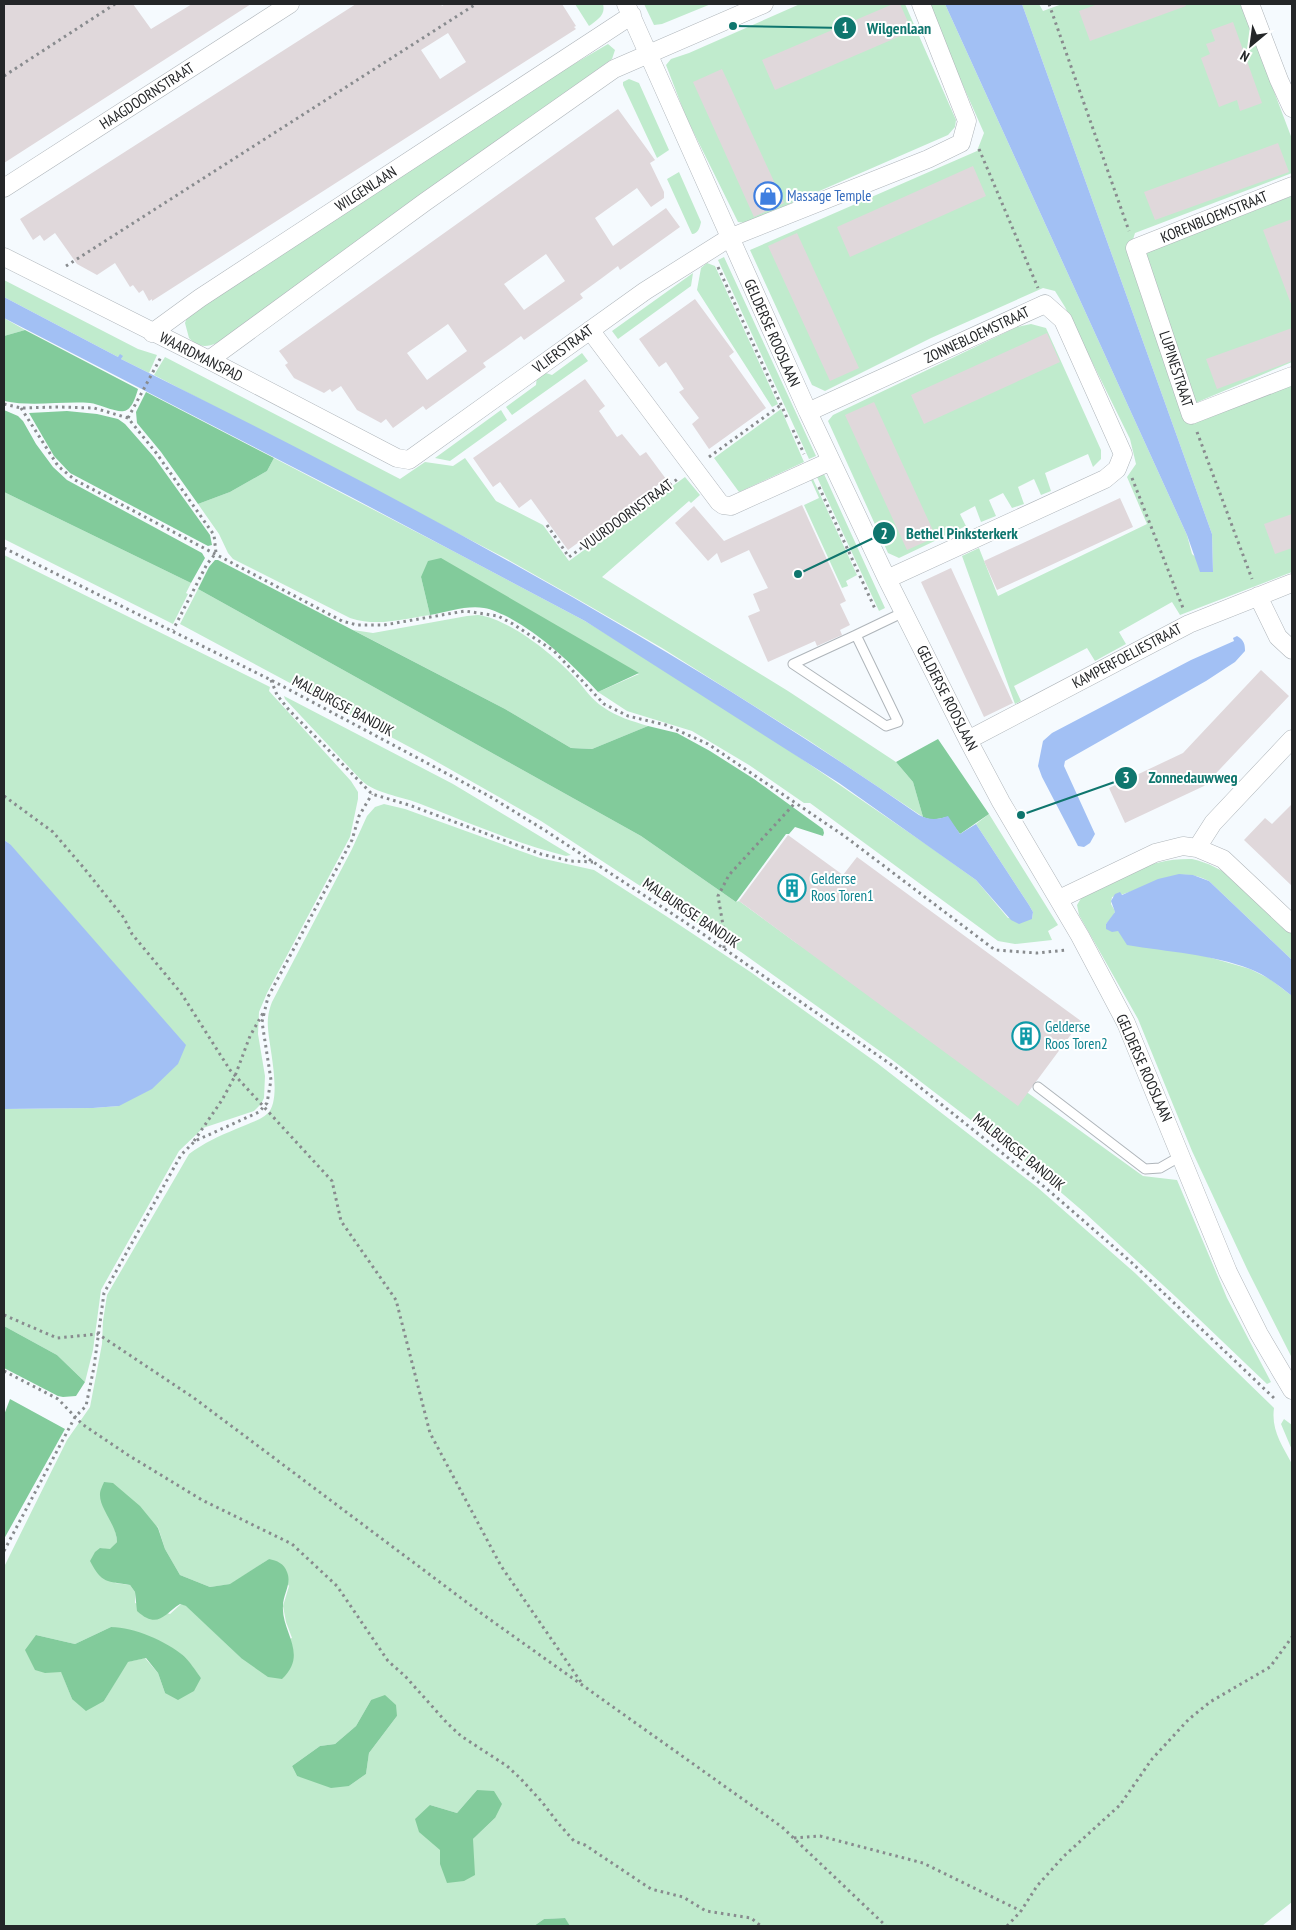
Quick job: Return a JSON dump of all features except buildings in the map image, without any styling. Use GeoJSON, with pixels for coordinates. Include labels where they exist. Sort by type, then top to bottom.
{"type":"FeatureCollection","features":[{"type":"Feature","properties":{"kind":"street","name":"HAAGDOORNSTRAAT"},"geometry":{"type":"LineString","coordinates":[[4,188],[290,4]]}},
{"type":"Feature","properties":{"kind":"street"},"geometry":{"type":"LineString","coordinates":[[209,360],[425,202],[614,69],[764,4]]}},
{"type":"Feature","properties":{"kind":"street"},"geometry":{"type":"LineString","coordinates":[[921,4],[968,120]]}},
{"type":"Feature","properties":{"kind":"street"},"geometry":{"type":"LineString","coordinates":[[1250,4],[1279,80],[1292,108]]}},
{"type":"Feature","properties":{"kind":"street","name":"GELDERSE ROOSLAAN"},"geometry":{"type":"LineString","coordinates":[[629,9],[729,238],[887,579],[1001,802],[1059,899],[1126,1023],[1228,1272],[1259,1334],[1291,1384]]}},
{"type":"Feature","properties":{"kind":"street","name":"WILGENLAAN"},"geometry":{"type":"LineString","coordinates":[[152,332],[629,9]]}},
{"type":"Feature","properties":{"kind":"street","name":"VLIERSTRAAT"},"geometry":{"type":"LineString","coordinates":[[397,458],[408,460],[645,290],[710,249],[729,238],[928,159],[961,142],[968,120]]}},
{"type":"Feature","properties":{"kind":"street","name":"KORENBLOEMSTRAAT"},"geometry":{"type":"LineString","coordinates":[[1135,248],[1292,186]]}},
{"type":"Feature","properties":{"kind":"street","name":"LUPINESTRAAT"},"geometry":{"type":"LineString","coordinates":[[1135,248],[1191,415],[1292,376]]}},
{"type":"Feature","properties":{"kind":"street","name":"WAARDMANSPAD"},"geometry":{"type":"LineString","coordinates":[[4,257],[209,360],[397,458]]}},
{"type":"Feature","properties":{"kind":"street","name":"ZONNEBLOEMSTRAAT"},"geometry":{"type":"LineString","coordinates":[[808,412],[1045,304],[1063,320],[1123,454]]}},
{"type":"Feature","properties":{"kind":"street"},"geometry":{"type":"LineString","coordinates":[[590,330],[723,505],[731,506],[831,461]]}},
{"type":"Feature","properties":{"kind":"street"},"geometry":{"type":"LineString","coordinates":[[887,579],[1104,479],[1117,469],[1123,454]]}},
{"type":"Feature","properties":{"kind":"street","name":"KAMPERFOELIESTRAAT"},"geometry":{"type":"LineString","coordinates":[[968,740],[1189,624],[1292,583]]}},
{"type":"Feature","properties":{"kind":"street"},"geometry":{"type":"LineString","coordinates":[[1258,596],[1278,637],[1292,650]]}},
{"type":"Feature","properties":{"kind":"street"},"geometry":{"type":"LineString","coordinates":[[1197,848],[1213,824],[1292,739]]}},
{"type":"Feature","properties":{"kind":"street"},"geometry":{"type":"LineString","coordinates":[[1059,899],[1155,852],[1183,846],[1197,848],[1223,859],[1292,924]]}},
{"type":"Feature","properties":{"kind":"lane"},"geometry":{"type":"LineString","coordinates":[[856,635],[898,722],[886,726],[793,664],[904,612]]}},
{"type":"Feature","properties":{"kind":"lane"},"geometry":{"type":"LineString","coordinates":[[1038,1088],[1145,1169],[1160,1168],[1182,1156]]}},
{"type":"Feature","properties":{"kind":"path"},"geometry":{"type":"LineString","coordinates":[[4,76],[116,4]]}},
{"type":"Feature","properties":{"kind":"path"},"geometry":{"type":"LineString","coordinates":[[59,263],[67,267],[476,4]]}},
{"type":"Feature","properties":{"kind":"path"},"geometry":{"type":"LineString","coordinates":[[1049,4],[1135,248]]}},
{"type":"Feature","properties":{"kind":"path"},"geometry":{"type":"LineString","coordinates":[[968,120],[1045,304]]}},
{"type":"Feature","properties":{"kind":"path"},"geometry":{"type":"LineString","coordinates":[[710,249],[789,421]]}},
{"type":"Feature","properties":{"kind":"path"},"geometry":{"type":"LineString","coordinates":[[128,418],[158,363]]}},
{"type":"Feature","properties":{"kind":"path"},"geometry":{"type":"LineString","coordinates":[[4,404],[21,408],[59,406],[94,408],[128,418],[157,454],[214,535],[216,553],[207,564],[173,630]]}},
{"type":"Feature","properties":{"kind":"path"},"geometry":{"type":"LineString","coordinates":[[693,468],[781,405]]}},
{"type":"Feature","properties":{"kind":"path"},"geometry":{"type":"LineString","coordinates":[[21,408],[58,466],[75,480],[342,621],[357,625],[384,625],[466,611],[498,616],[554,651],[604,704],[628,716],[666,725],[708,744],[843,835],[995,950],[1037,953],[1085,948]]}},
{"type":"Feature","properties":{"kind":"path"},"geometry":{"type":"LineString","coordinates":[[1191,415],[1258,596]]}},
{"type":"Feature","properties":{"kind":"path"},"geometry":{"type":"LineString","coordinates":[[793,429],[881,623]]}},
{"type":"Feature","properties":{"kind":"path"},"geometry":{"type":"LineString","coordinates":[[1123,454],[1189,624]]}},
{"type":"Feature","properties":{"kind":"path","name":"VUURDOORNSTRAAT"},"geometry":{"type":"LineString","coordinates":[[547,525],[569,557],[693,468]]}},
{"type":"Feature","properties":{"kind":"path","name":"MALBURGSE BANDIJK"},"geometry":{"type":"LineString","coordinates":[[4,548],[271,680],[489,796],[594,862],[724,948],[896,1068],[1047,1189],[1131,1262],[1272,1398],[1278,1400]]}},
{"type":"Feature","properties":{"kind":"path"},"geometry":{"type":"LineString","coordinates":[[271,680],[277,695],[289,710],[372,794],[409,805],[541,854],[570,861],[594,862]]}},
{"type":"Feature","properties":{"kind":"path"},"geometry":{"type":"LineString","coordinates":[[4,1551],[75,1417],[86,1406],[104,1293],[181,1155],[196,1141],[259,1112],[264,1106],[270,1093],[271,1080],[262,1022],[268,997],[352,840],[358,816],[372,794]]}},
{"type":"Feature","properties":{"kind":"path"},"geometry":{"type":"LineString","coordinates":[[4,796],[53,832],[83,866],[124,918],[132,934],[180,993],[213,1046],[235,1076],[332,1181],[341,1221],[396,1300],[430,1432],[502,1566],[585,1687]]}},
{"type":"Feature","properties":{"kind":"path"},"geometry":{"type":"LineString","coordinates":[[724,948],[724,931],[718,896],[729,875],[795,803]]}},
{"type":"Feature","properties":{"kind":"path"},"geometry":{"type":"LineString","coordinates":[[190,1146],[222,1100],[235,1076],[250,1036],[264,1010]]}},
{"type":"Feature","properties":{"kind":"path"},"geometry":{"type":"LineString","coordinates":[[4,1315],[57,1338],[98,1334],[194,1398],[485,1616],[782,1827],[886,1926]]}},
{"type":"Feature","properties":{"kind":"path"},"geometry":{"type":"LineString","coordinates":[[4,1371],[58,1399],[82,1424],[128,1455],[202,1500],[292,1544],[337,1586],[388,1661],[405,1676],[461,1736],[507,1766],[520,1778],[574,1841],[585,1845],[651,1889],[683,1897],[706,1911],[752,1918],[761,1926]]}},
{"type":"Feature","properties":{"kind":"path"},"geometry":{"type":"LineString","coordinates":[[1007,1926],[1021,1911],[1037,1886],[1064,1856],[1120,1805],[1152,1759],[1189,1719],[1210,1702],[1270,1667],[1292,1637]]}},
{"type":"Feature","properties":{"kind":"path"},"geometry":{"type":"LineString","coordinates":[[793,1838],[820,1836],[922,1863],[1021,1911]]}},
{"type":"Feature","properties":{"kind":"green space"},"geometry":{"type":"Polygon","coordinates":[[[575,4],[603,4],[604,8],[600,17],[589,26],[575,4]]]}},
{"type":"Feature","properties":{"kind":"green space"},"geometry":{"type":"Polygon","coordinates":[[[644,4],[711,4],[662,24],[654,25],[644,4]]]}},
{"type":"Feature","properties":{"kind":"green space"},"geometry":{"type":"Polygon","coordinates":[[[800,4],[905,4],[956,120],[955,127],[948,135],[746,223],[738,222],[686,117],[666,65],[671,59],[689,53],[800,4]]]}},
{"type":"Feature","properties":{"kind":"green space"},"geometry":{"type":"Polygon","coordinates":[[[927,4],[945,4],[1187,535],[1192,554],[1213,572],[1212,534],[1022,4],[1039,4],[1043,11],[1062,4],[1241,4],[1292,139],[1292,173],[1135,233],[1131,246],[1193,421],[1292,384],[1292,572],[1180,615],[1172,602],[1119,632],[1126,644],[1095,661],[1087,648],[1014,686],[1021,701],[1015,704],[962,556],[979,548],[998,596],[1147,524],[1127,477],[1136,464],[1130,439],[1065,307],[1055,291],[1043,288],[931,338],[825,391],[812,385],[750,250],[977,151],[984,133],[927,4]]]}},
{"type":"Feature","properties":{"kind":"green space"},"geometry":{"type":"Polygon","coordinates":[[[608,44],[615,50],[612,59],[217,343],[202,346],[189,338],[185,323],[188,315],[545,81],[608,44]]]}},
{"type":"Feature","properties":{"kind":"green space"},"geometry":{"type":"Polygon","coordinates":[[[629,79],[639,83],[669,150],[657,158],[623,85],[623,82],[629,79]]]}},
{"type":"Feature","properties":{"kind":"green space"},"geometry":{"type":"Polygon","coordinates":[[[679,172],[701,222],[694,234],[692,234],[667,179],[679,172]]]}},
{"type":"Feature","properties":{"kind":"green space"},"geometry":{"type":"Polygon","coordinates":[[[1292,196],[1292,362],[1193,404],[1140,255],[1292,196]]]}},
{"type":"Feature","properties":{"kind":"green space"},"geometry":{"type":"Polygon","coordinates":[[[724,257],[816,456],[809,459],[718,260],[724,257]]]}},
{"type":"Feature","properties":{"kind":"green space"},"geometry":{"type":"Polygon","coordinates":[[[707,263],[715,266],[778,404],[772,407],[697,290],[701,268],[707,263]]]}},
{"type":"Feature","properties":{"kind":"green space"},"geometry":{"type":"Polygon","coordinates":[[[693,273],[691,286],[618,339],[612,331],[693,273]]]}},
{"type":"Feature","properties":{"kind":"green space"},"geometry":{"type":"Polygon","coordinates":[[[4,280],[138,349],[157,355],[149,373],[121,359],[122,356],[118,357],[4,297],[4,280]]]}},
{"type":"Feature","properties":{"kind":"green space"},"geometry":{"type":"Polygon","coordinates":[[[4,318],[25,330],[4,336],[4,318]]]}},
{"type":"Feature","properties":{"kind":"green space"},"geometry":{"type":"Polygon","coordinates":[[[1031,324],[1046,328],[1101,450],[1101,459],[1093,467],[1088,454],[1045,473],[1051,491],[1041,495],[1034,479],[1018,487],[1024,504],[1012,508],[1003,493],[989,500],[996,516],[981,522],[975,506],[960,514],[966,526],[899,558],[888,553],[828,421],[833,415],[1017,327],[1031,324]]]}},
{"type":"Feature","properties":{"kind":"green space"},"geometry":{"type":"Polygon","coordinates":[[[25,330],[138,389],[135,399],[129,408],[121,411],[90,403],[25,404],[4,401],[4,336],[25,330]]]}},
{"type":"Feature","properties":{"kind":"green space"},"geometry":{"type":"Polygon","coordinates":[[[582,353],[588,361],[512,415],[506,407],[536,385],[537,376],[543,372],[552,375],[582,353]]]}},
{"type":"Feature","properties":{"kind":"green space"},"geometry":{"type":"Polygon","coordinates":[[[165,357],[400,479],[425,462],[453,466],[465,458],[496,501],[543,525],[569,561],[685,477],[700,495],[691,503],[689,501],[602,577],[788,691],[896,762],[913,782],[923,817],[808,740],[662,648],[579,600],[505,558],[154,375],[165,357]]]}},
{"type":"Feature","properties":{"kind":"green space"},"geometry":{"type":"Polygon","coordinates":[[[146,392],[274,458],[267,471],[230,492],[198,504],[161,452],[137,423],[136,412],[146,392]]]}},
{"type":"Feature","properties":{"kind":"green space"},"geometry":{"type":"Polygon","coordinates":[[[781,409],[804,462],[739,492],[714,458],[781,409]]]}},
{"type":"Feature","properties":{"kind":"green space"},"geometry":{"type":"Polygon","coordinates":[[[4,410],[18,416],[23,421],[36,444],[53,467],[67,480],[202,553],[205,558],[191,583],[4,492],[4,410]]]}},
{"type":"Feature","properties":{"kind":"green space"},"geometry":{"type":"Polygon","coordinates":[[[501,410],[507,420],[450,461],[435,458],[501,410]]]}},
{"type":"Feature","properties":{"kind":"green space"},"geometry":{"type":"Polygon","coordinates":[[[67,411],[97,414],[118,419],[125,424],[154,457],[210,535],[212,545],[208,546],[70,473],[54,456],[29,413],[67,411]]]}},
{"type":"Feature","properties":{"kind":"green space"},"geometry":{"type":"Polygon","coordinates":[[[274,458],[585,621],[783,746],[930,847],[976,880],[1008,918],[1032,919],[1033,912],[1029,905],[976,824],[989,814],[1058,925],[1048,931],[1052,940],[1015,944],[998,941],[810,803],[804,803],[749,765],[692,731],[627,711],[598,692],[639,674],[421,577],[430,615],[370,622],[350,618],[233,559],[219,534],[198,504],[230,492],[267,471],[274,458]]]}},
{"type":"Feature","properties":{"kind":"green space"},"geometry":{"type":"Polygon","coordinates":[[[824,474],[885,608],[879,611],[817,477],[824,474]]]}},
{"type":"Feature","properties":{"kind":"green space"},"geometry":{"type":"Polygon","coordinates":[[[813,479],[857,575],[846,581],[848,586],[842,588],[804,505],[819,498],[811,480],[813,479]]]}},
{"type":"Feature","properties":{"kind":"green space"},"geometry":{"type":"Polygon","coordinates":[[[4,492],[191,583],[186,593],[188,594],[173,624],[4,539],[4,492]]]}},
{"type":"Feature","properties":{"kind":"green space"},"geometry":{"type":"Polygon","coordinates":[[[4,555],[270,687],[269,691],[351,781],[358,792],[350,837],[267,993],[259,1012],[258,1034],[265,1076],[264,1098],[254,1111],[203,1128],[179,1151],[101,1290],[93,1350],[85,1382],[57,1355],[4,1326],[4,1109],[119,1106],[10,844],[4,840],[4,555]]]}},
{"type":"Feature","properties":{"kind":"green space"},"geometry":{"type":"Polygon","coordinates":[[[441,558],[639,673],[598,692],[555,650],[532,632],[506,616],[490,609],[477,607],[430,615],[421,577],[428,561],[441,558]]]}},
{"type":"Feature","properties":{"kind":"green space"},"geometry":{"type":"Polygon","coordinates":[[[215,560],[505,709],[571,748],[592,749],[648,726],[677,733],[754,779],[823,829],[823,836],[795,827],[789,834],[786,834],[736,902],[641,836],[198,589],[209,567],[215,560]]]}},
{"type":"Feature","properties":{"kind":"green space"},"geometry":{"type":"Polygon","coordinates":[[[198,589],[641,836],[736,902],[739,901],[795,942],[1028,1093],[1143,1176],[1177,1180],[1227,1298],[1271,1382],[1267,1384],[1085,1213],[1022,1159],[891,1059],[741,952],[541,821],[432,759],[180,624],[198,589]]]}},
{"type":"Feature","properties":{"kind":"green space"},"geometry":{"type":"Polygon","coordinates":[[[478,615],[504,623],[531,640],[576,679],[595,701],[608,710],[648,726],[592,749],[571,748],[505,709],[353,630],[373,633],[478,615]]]}},
{"type":"Feature","properties":{"kind":"green space"},"geometry":{"type":"Polygon","coordinates":[[[284,696],[453,784],[571,855],[566,856],[528,845],[418,803],[375,789],[362,781],[284,696]]]}},
{"type":"Feature","properties":{"kind":"green space"},"geometry":{"type":"Polygon","coordinates":[[[938,739],[989,814],[960,834],[947,817],[932,819],[923,817],[913,782],[896,762],[938,739]]]}},
{"type":"Feature","properties":{"kind":"green space"},"geometry":{"type":"Polygon","coordinates":[[[384,804],[405,809],[540,858],[594,870],[752,973],[877,1063],[1037,1187],[1135,1273],[1274,1408],[1276,1430],[1292,1464],[1292,1902],[1262,1926],[570,1926],[564,1918],[544,1919],[534,1926],[4,1926],[4,1567],[67,1440],[90,1407],[102,1344],[107,1295],[189,1154],[224,1134],[260,1119],[272,1107],[275,1086],[268,1014],[272,1002],[352,849],[367,816],[375,807],[384,804]],[[100,1494],[113,1524],[117,1542],[110,1550],[100,1548],[115,1583],[130,1585],[135,1592],[135,1603],[170,1614],[181,1604],[187,1606],[241,1658],[292,1638],[283,1606],[289,1586],[269,1559],[231,1584],[210,1587],[180,1575],[165,1549],[158,1527],[100,1494]],[[111,1627],[75,1644],[36,1635],[61,1671],[72,1699],[104,1701],[127,1662],[145,1658],[158,1673],[165,1693],[201,1678],[184,1656],[155,1639],[111,1627]],[[371,1700],[356,1726],[335,1744],[320,1746],[292,1766],[297,1776],[349,1786],[366,1774],[369,1753],[397,1716],[371,1700]],[[477,1790],[457,1813],[430,1805],[440,1850],[440,1864],[473,1839],[495,1818],[477,1790]]]}},
{"type":"Feature","properties":{"kind":"green space"},"geometry":{"type":"Polygon","coordinates":[[[1192,859],[1221,870],[1234,879],[1292,933],[1292,960],[1209,881],[1196,876],[1172,876],[1112,897],[1111,904],[1115,911],[1114,916],[1106,924],[1118,931],[1250,969],[1270,979],[1292,996],[1292,1358],[1248,1271],[1192,1151],[1138,1019],[1079,915],[1077,905],[1083,895],[1148,865],[1192,859]]]}},
{"type":"Feature","properties":{"kind":"green space"},"geometry":{"type":"Polygon","coordinates":[[[4,1326],[57,1355],[85,1382],[76,1396],[58,1396],[4,1368],[4,1326]]]}},
{"type":"Feature","properties":{"kind":"green space"},"geometry":{"type":"Polygon","coordinates":[[[10,1399],[65,1429],[4,1539],[4,1415],[10,1399]]]}},
{"type":"Feature","properties":{"kind":"green space"},"geometry":{"type":"Polygon","coordinates":[[[1284,1419],[1292,1425],[1292,1450],[1281,1424],[1284,1419]]]}},
{"type":"Feature","properties":{"kind":"green space"},"geometry":{"type":"Polygon","coordinates":[[[104,1482],[113,1483],[140,1506],[158,1528],[165,1549],[180,1575],[210,1587],[230,1584],[269,1559],[284,1566],[288,1576],[288,1585],[283,1602],[283,1616],[294,1652],[290,1670],[282,1679],[268,1677],[241,1658],[186,1606],[180,1604],[165,1616],[156,1620],[144,1617],[137,1611],[135,1592],[130,1585],[110,1582],[98,1574],[90,1561],[95,1552],[100,1548],[110,1549],[117,1542],[114,1529],[100,1499],[100,1492],[104,1482]]]}},
{"type":"Feature","properties":{"kind":"green space"},"geometry":{"type":"Polygon","coordinates":[[[111,1627],[139,1632],[177,1650],[191,1664],[201,1678],[194,1691],[178,1700],[165,1693],[158,1673],[146,1658],[128,1662],[104,1701],[86,1711],[72,1699],[61,1672],[45,1673],[35,1670],[25,1650],[36,1635],[75,1644],[111,1627]]]}},
{"type":"Feature","properties":{"kind":"green space"},"geometry":{"type":"Polygon","coordinates":[[[385,1695],[396,1705],[397,1716],[369,1753],[366,1774],[349,1786],[331,1788],[297,1776],[292,1766],[320,1746],[335,1744],[356,1726],[371,1700],[385,1695]]]}},
{"type":"Feature","properties":{"kind":"green space"},"geometry":{"type":"Polygon","coordinates":[[[477,1790],[494,1791],[502,1804],[495,1818],[473,1839],[475,1875],[464,1881],[447,1883],[440,1864],[440,1850],[419,1832],[415,1819],[430,1805],[457,1813],[477,1790]]]}},
{"type":"Feature","properties":{"kind":"green space"},"geometry":{"type":"Polygon","coordinates":[[[565,1918],[570,1926],[534,1926],[544,1919],[565,1918]]]}},
{"type":"Feature","properties":{"kind":"water"},"geometry":{"type":"Polygon","coordinates":[[[945,4],[1022,4],[1212,534],[1213,572],[1200,572],[1187,535],[945,4]]]}},
{"type":"Feature","properties":{"kind":"water"},"geometry":{"type":"Polygon","coordinates":[[[4,297],[118,357],[120,354],[123,356],[121,359],[326,463],[529,572],[727,689],[919,815],[933,819],[948,816],[960,834],[976,824],[1029,905],[1033,912],[1032,919],[1019,924],[1011,920],[976,880],[839,783],[585,621],[353,498],[4,318],[4,297]]]}},
{"type":"Feature","properties":{"kind":"water"},"geometry":{"type":"Polygon","coordinates":[[[1237,636],[1244,642],[1245,651],[1235,662],[1206,681],[1065,761],[1064,766],[1095,834],[1090,843],[1084,847],[1078,846],[1038,766],[1043,741],[1052,733],[1191,660],[1234,641],[1233,638],[1237,636]]]}},
{"type":"Feature","properties":{"kind":"water"},"geometry":{"type":"Polygon","coordinates":[[[4,840],[10,844],[186,1045],[178,1064],[152,1089],[119,1106],[4,1109],[4,840]]]}},
{"type":"Feature","properties":{"kind":"water"},"geometry":{"type":"Polygon","coordinates":[[[1179,874],[1193,875],[1209,881],[1292,960],[1292,996],[1256,971],[1220,960],[1127,945],[1118,931],[1112,932],[1106,929],[1106,924],[1115,912],[1111,901],[1115,894],[1120,892],[1122,895],[1158,879],[1179,874]]]}},
{"type":"Feature","properties":{"kind":"place","name":"Wilgenlaan"},"geometry":{"type":"Point","coordinates":[733,26]}},
{"type":"Feature","properties":{"kind":"place","name":"Massage Temple"},"geometry":{"type":"Point","coordinates":[768,196]}},
{"type":"Feature","properties":{"kind":"place","name":"Bethel Pinksterkerk"},"geometry":{"type":"Point","coordinates":[798,574]}},
{"type":"Feature","properties":{"kind":"place","name":"Zonnedauwweg"},"geometry":{"type":"Point","coordinates":[1021,815]}},
{"type":"Feature","properties":{"kind":"place","name":"Gelderse Roos Toren1"},"geometry":{"type":"Point","coordinates":[792,888]}},
{"type":"Feature","properties":{"kind":"place","name":"Gelderse Roos Toren2"},"geometry":{"type":"Point","coordinates":[1026,1036]}}]}
